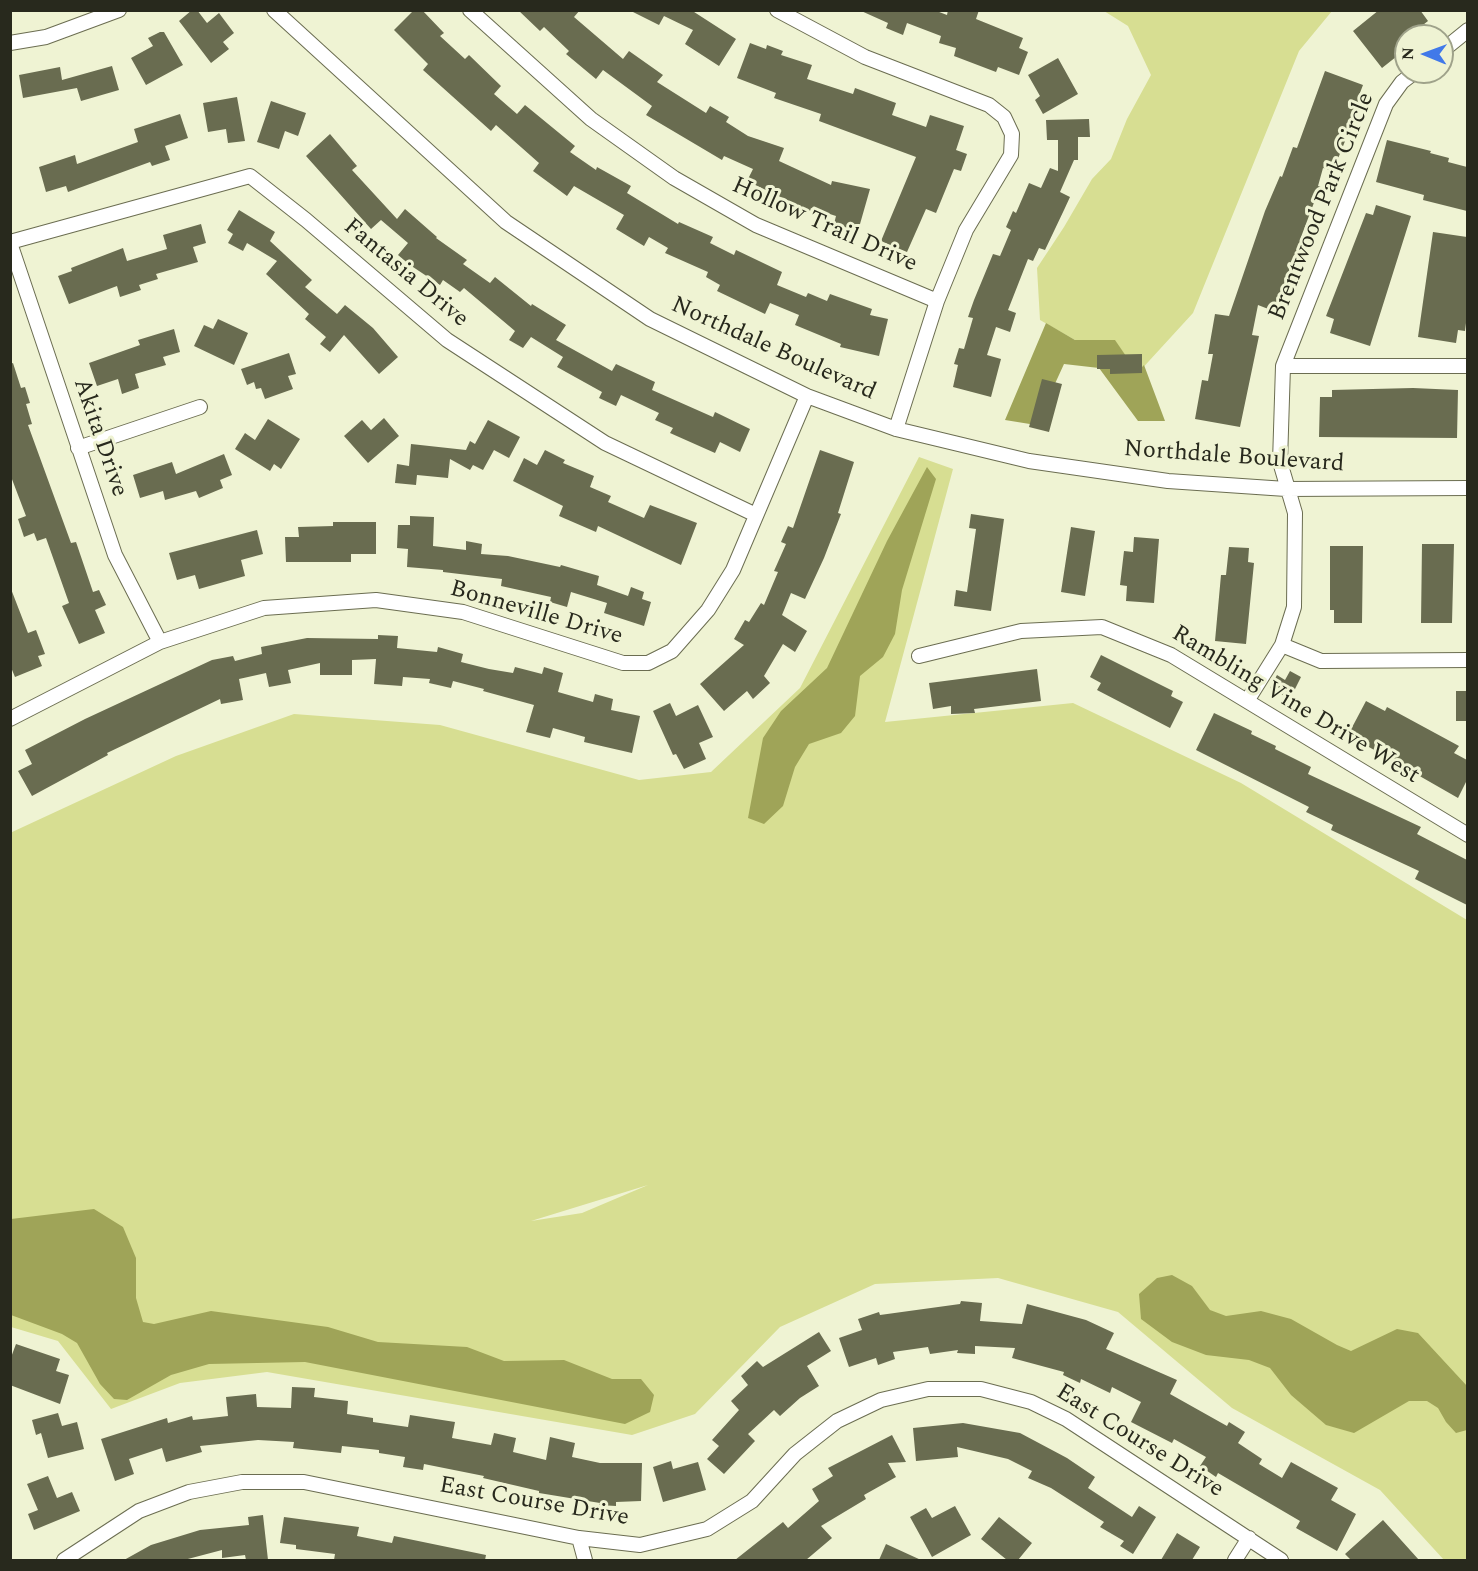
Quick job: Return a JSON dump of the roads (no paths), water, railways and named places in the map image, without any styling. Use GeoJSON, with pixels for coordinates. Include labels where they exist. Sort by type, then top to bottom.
{"type":"FeatureCollection","features":[{"type":"Feature","properties":{"kind":"street"},"geometry":{"type":"LineString","coordinates":[[10,43],[46,37],[119,10]]}},
{"type":"Feature","properties":{"kind":"street","name":"Northdale Boulevard"},"geometry":{"type":"LineString","coordinates":[[274,10],[506,222],[650,319],[807,396],[896,429],[1041,462],[1168,481],[1286,489],[1467,488]]}},
{"type":"Feature","properties":{"kind":"street","name":"Hollow Trail Drive"},"geometry":{"type":"LineString","coordinates":[[470,10],[591,119],[674,178],[756,225],[937,301]]}},
{"type":"Feature","properties":{"kind":"street"},"geometry":{"type":"LineString","coordinates":[[777,10],[866,57],[989,105],[1004,117],[1012,134],[1011,155],[966,230],[937,301],[896,429]]}},
{"type":"Feature","properties":{"kind":"street"},"geometry":{"type":"LineString","coordinates":[[1454,41],[1467,30]]}},
{"type":"Feature","properties":{"kind":"street","name":"Brentwood Park Circle"},"geometry":{"type":"LineString","coordinates":[[1247,701],[1281,645],[1294,607],[1295,513],[1286,489],[1280,462],[1283,366],[1386,104],[1401,84]]}},
{"type":"Feature","properties":{"kind":"street","name":"Fantasia Drive"},"geometry":{"type":"LineString","coordinates":[[10,242],[250,176],[306,220],[447,340],[605,443],[756,515]]}},
{"type":"Feature","properties":{"kind":"street","name":"Akita Drive"},"geometry":{"type":"LineString","coordinates":[[10,242],[115,555],[160,642]]}},
{"type":"Feature","properties":{"kind":"street"},"geometry":{"type":"LineString","coordinates":[[1283,366],[1467,366]]}},
{"type":"Feature","properties":{"kind":"street","name":"Bonneville Drive"},"geometry":{"type":"LineString","coordinates":[[10,719],[160,642],[264,608],[376,600],[463,612],[623,663],[648,663],[672,651],[708,610],[733,570],[807,396]]}},
{"type":"Feature","properties":{"kind":"street"},"geometry":{"type":"LineString","coordinates":[[78,448],[200,407]]}},
{"type":"Feature","properties":{"kind":"street","name":"Rambling Vine Drive West"},"geometry":{"type":"LineString","coordinates":[[919,656],[1021,631],[1102,627],[1171,655],[1467,835]]}},
{"type":"Feature","properties":{"kind":"street"},"geometry":{"type":"LineString","coordinates":[[1281,645],[1321,661],[1467,660]]}},
{"type":"Feature","properties":{"kind":"street","name":"East Course Drive"},"geometry":{"type":"LineString","coordinates":[[64,1560],[139,1511],[189,1492],[242,1482],[304,1482],[579,1538],[640,1545],[706,1529],[752,1501],[795,1454],[837,1421],[881,1400],[939,1389],[981,1389],[1031,1402],[1066,1419],[1281,1560]]}},
{"type":"Feature","properties":{"kind":"street"},"geometry":{"type":"LineString","coordinates":[[579,1538],[585,1560]]}},
{"type":"Feature","properties":{"kind":"street"},"geometry":{"type":"LineString","coordinates":[[1235,1560],[1249,1538]]}}]}
